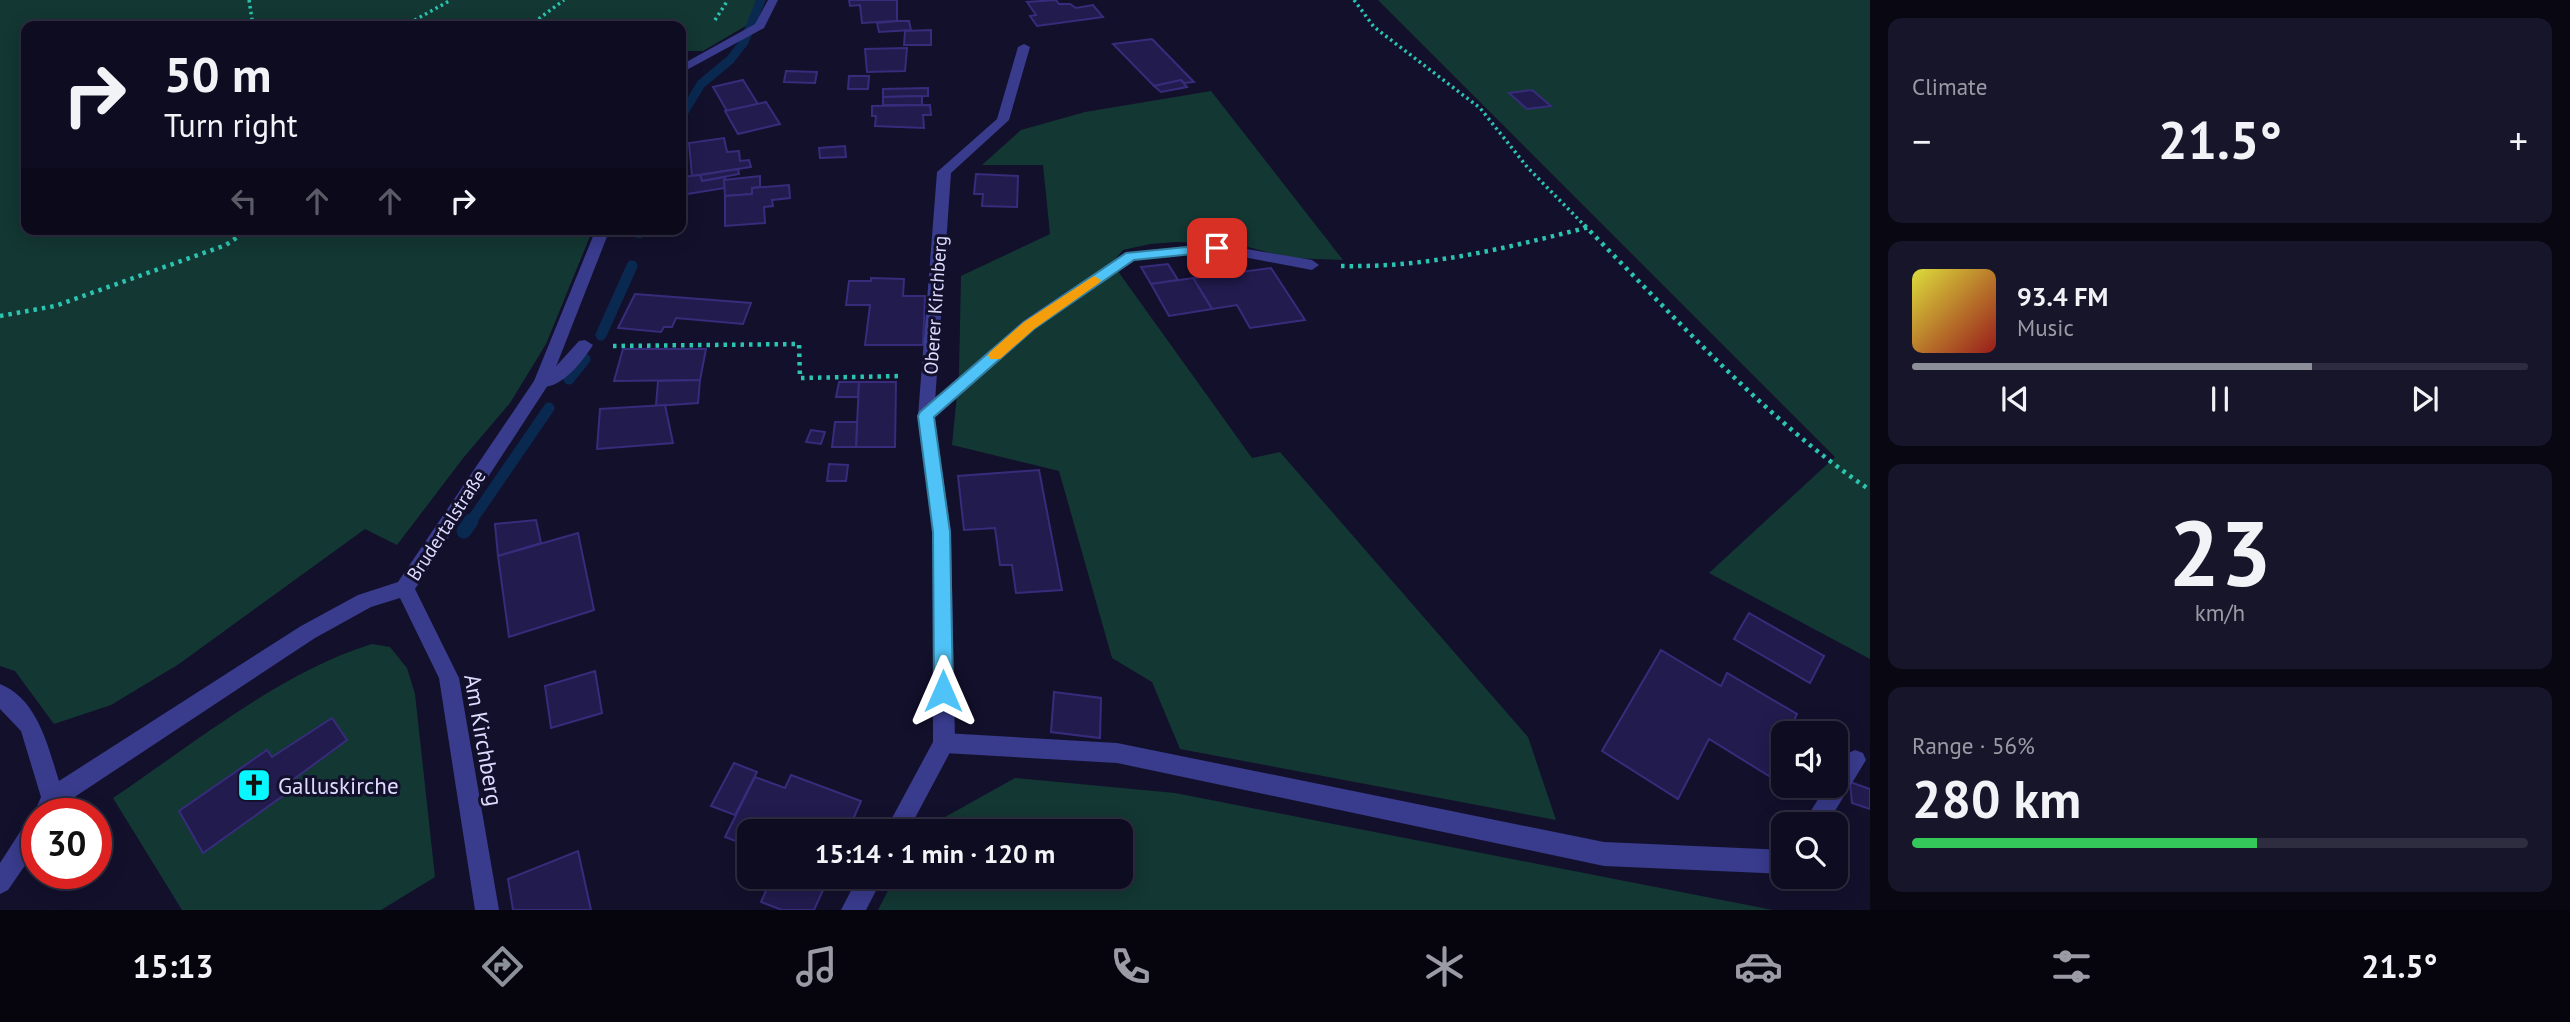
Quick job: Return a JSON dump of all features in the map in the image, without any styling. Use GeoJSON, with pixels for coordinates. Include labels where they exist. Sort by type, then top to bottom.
{"type":"FeatureCollection","features":[{"type":"Feature","properties":{"kind":"street"},"geometry":{"type":"LineString","coordinates":[[686,67],[760,26],[774,0]]}},
{"type":"Feature","properties":{"kind":"street","name":"Oberer Kirchberg"},"geometry":{"type":"LineString","coordinates":[[903,819],[944,743],[942,532],[926,416],[944,172],[1003,120],[1024,47]]}},
{"type":"Feature","properties":{"kind":"street","name":"Brudertalstraße"},"geometry":{"type":"LineString","coordinates":[[60,798],[308,632],[365,601],[405,588],[542,382],[601,235]]}},
{"type":"Feature","properties":{"kind":"street"},"geometry":{"type":"LineString","coordinates":[[926,416],[1029,325],[1130,256],[1217,248],[1312,265]]}},
{"type":"Feature","properties":{"kind":"street"},"geometry":{"type":"LineString","coordinates":[[542,382],[556,377],[585,345]]}},
{"type":"Feature","properties":{"kind":"street","name":"Am Kirchberg"},"geometry":{"type":"LineString","coordinates":[[405,588],[449,678],[486,910]]}},
{"type":"Feature","properties":{"kind":"street"},"geometry":{"type":"LineString","coordinates":[[0,694],[30,725],[46,798]]}},
{"type":"Feature","properties":{"kind":"street"},"geometry":{"type":"LineString","coordinates":[[944,743],[1117,753],[1604,854],[1771,861]]}},
{"type":"Feature","properties":{"kind":"street"},"geometry":{"type":"LineString","coordinates":[[1822,812],[1855,760]]}},
{"type":"Feature","properties":{"kind":"street"},"geometry":{"type":"LineString","coordinates":[[0,882],[21,853]]}},
{"type":"Feature","properties":{"kind":"street"},"geometry":{"type":"LineString","coordinates":[[853,910],[864,889]]}},
{"type":"Feature","properties":{"kind":"path"},"geometry":{"type":"LineString","coordinates":[[249,0],[252,21]]}},
{"type":"Feature","properties":{"kind":"path"},"geometry":{"type":"LineString","coordinates":[[413,21],[451,0]]}},
{"type":"Feature","properties":{"kind":"path"},"geometry":{"type":"LineString","coordinates":[[536,21],[564,0]]}},
{"type":"Feature","properties":{"kind":"path"},"geometry":{"type":"LineString","coordinates":[[1354,0],[1374,27],[1480,108],[1528,168],[1702,344],[1813,448],[1870,490]]}},
{"type":"Feature","properties":{"kind":"path"},"geometry":{"type":"LineString","coordinates":[[1312,265],[1383,269],[1490,253],[1589,227]]}},
{"type":"Feature","properties":{"kind":"path"},"geometry":{"type":"LineString","coordinates":[[0,316],[55,306],[226,245],[240,235]]}},
{"type":"Feature","properties":{"kind":"path"},"geometry":{"type":"LineString","coordinates":[[585,345],[674,347],[799,344],[800,378],[931,375]]}},
{"type":"Feature","properties":{"kind":"green space"},"geometry":{"type":"Polygon","coordinates":[[[0,0],[763,0],[749,24],[703,51],[686,51],[686,21],[21,21],[21,235],[591,235],[546,344],[510,403],[464,457],[397,545],[365,529],[179,664],[111,705],[54,724],[15,671],[0,666],[0,0]]]}},
{"type":"Feature","properties":{"kind":"green space"},"geometry":{"type":"Polygon","coordinates":[[[1378,0],[1870,0],[1870,659],[1709,573],[1835,457],[1378,0]]]}},
{"type":"Feature","properties":{"kind":"green space"},"geometry":{"type":"Polygon","coordinates":[[[1211,91],[1343,260],[1291,258],[1244,246],[1177,242],[1123,250],[1112,263],[1252,458],[1280,452],[1528,737],[1556,820],[1180,749],[1152,682],[1112,658],[1059,471],[952,445],[959,374],[961,276],[1050,234],[1043,165],[982,165],[1021,130],[1085,112],[1211,91]]]}},
{"type":"Feature","properties":{"kind":"green space"},"geometry":{"type":"Polygon","coordinates":[[[372,644],[390,647],[407,668],[415,694],[435,877],[381,910],[182,910],[113,798],[271,691],[338,656],[372,644]]]}},
{"type":"Feature","properties":{"kind":"green space"},"geometry":{"type":"Polygon","coordinates":[[[1015,778],[1175,793],[1773,910],[878,910],[889,889],[1133,889],[1133,819],[942,819],[1015,778]]]}},
{"type":"Feature","properties":{"kind":"building"},"geometry":{"type":"Polygon","coordinates":[[[849,0],[897,0],[897,21],[862,23],[860,5],[850,6],[849,0]]]}},
{"type":"Feature","properties":{"kind":"building"},"geometry":{"type":"Polygon","coordinates":[[[1056,0],[1059,4],[1070,4],[1076,8],[1093,5],[1103,17],[1037,26],[1030,16],[1036,15],[1027,2],[1056,0]]]}},
{"type":"Feature","properties":{"kind":"building"},"geometry":{"type":"Polygon","coordinates":[[[909,21],[911,30],[879,32],[877,23],[909,21]]]}},
{"type":"Feature","properties":{"kind":"building"},"geometry":{"type":"Polygon","coordinates":[[[931,30],[931,45],[904,45],[905,31],[931,30]]]}},
{"type":"Feature","properties":{"kind":"building"},"geometry":{"type":"Polygon","coordinates":[[[1152,39],[1194,82],[1184,83],[1181,80],[1154,86],[1113,44],[1152,39]]]}},
{"type":"Feature","properties":{"kind":"building"},"geometry":{"type":"Polygon","coordinates":[[[907,48],[905,71],[867,72],[865,49],[907,48]]]}},
{"type":"Feature","properties":{"kind":"building"},"geometry":{"type":"Polygon","coordinates":[[[786,71],[817,72],[815,83],[784,82],[786,71]]]}},
{"type":"Feature","properties":{"kind":"building"},"geometry":{"type":"Polygon","coordinates":[[[849,76],[869,76],[868,89],[848,89],[849,76]]]}},
{"type":"Feature","properties":{"kind":"building"},"geometry":{"type":"Polygon","coordinates":[[[743,80],[758,104],[727,111],[713,87],[743,80]]]}},
{"type":"Feature","properties":{"kind":"building"},"geometry":{"type":"Polygon","coordinates":[[[1181,80],[1187,87],[1161,92],[1154,86],[1181,80]]]}},
{"type":"Feature","properties":{"kind":"building"},"geometry":{"type":"Polygon","coordinates":[[[928,88],[928,96],[883,97],[883,89],[928,88]]]}},
{"type":"Feature","properties":{"kind":"building"},"geometry":{"type":"Polygon","coordinates":[[[1532,90],[1551,106],[1527,109],[1509,93],[1532,90]]]}},
{"type":"Feature","properties":{"kind":"building"},"geometry":{"type":"Polygon","coordinates":[[[922,96],[922,105],[883,105],[883,97],[922,96]]]}},
{"type":"Feature","properties":{"kind":"building"},"geometry":{"type":"Polygon","coordinates":[[[766,102],[780,124],[738,134],[725,111],[766,102]]]}},
{"type":"Feature","properties":{"kind":"building"},"geometry":{"type":"Polygon","coordinates":[[[930,105],[931,115],[923,115],[924,128],[875,126],[876,116],[872,116],[872,106],[930,105]]]}},
{"type":"Feature","properties":{"kind":"building"},"geometry":{"type":"Polygon","coordinates":[[[724,138],[727,152],[739,151],[740,161],[749,160],[751,167],[692,176],[689,143],[724,138]]]}},
{"type":"Feature","properties":{"kind":"building"},"geometry":{"type":"Polygon","coordinates":[[[845,146],[846,157],[820,158],[819,148],[845,146]]]}},
{"type":"Feature","properties":{"kind":"building"},"geometry":{"type":"Polygon","coordinates":[[[738,169],[739,174],[702,181],[700,175],[738,169]]]}},
{"type":"Feature","properties":{"kind":"building"},"geometry":{"type":"Polygon","coordinates":[[[976,174],[1018,176],[1017,207],[982,206],[983,194],[974,194],[976,174]]]}},
{"type":"Feature","properties":{"kind":"building"},"geometry":{"type":"Polygon","coordinates":[[[700,175],[702,181],[725,177],[725,188],[686,194],[686,176],[700,175]]]}},
{"type":"Feature","properties":{"kind":"building"},"geometry":{"type":"Polygon","coordinates":[[[760,176],[760,187],[752,188],[752,194],[725,196],[724,180],[760,176]]]}},
{"type":"Feature","properties":{"kind":"building"},"geometry":{"type":"Polygon","coordinates":[[[789,185],[790,198],[772,200],[773,206],[764,207],[765,223],[725,226],[725,196],[752,194],[752,188],[789,185]]]}},
{"type":"Feature","properties":{"kind":"building"},"geometry":{"type":"Polygon","coordinates":[[[1168,264],[1178,280],[1151,284],[1141,267],[1168,264]]]}},
{"type":"Feature","properties":{"kind":"building"},"geometry":{"type":"Polygon","coordinates":[[[1271,268],[1305,320],[1250,328],[1237,305],[1212,309],[1193,278],[1271,268]]]}},
{"type":"Feature","properties":{"kind":"building"},"geometry":{"type":"Polygon","coordinates":[[[871,278],[904,279],[903,296],[925,296],[923,345],[865,345],[870,305],[846,305],[849,281],[871,281],[871,278]]]}},
{"type":"Feature","properties":{"kind":"building"},"geometry":{"type":"Polygon","coordinates":[[[1193,278],[1212,309],[1169,316],[1151,284],[1193,278]]]}},
{"type":"Feature","properties":{"kind":"building"},"geometry":{"type":"Polygon","coordinates":[[[635,294],[751,303],[743,324],[676,318],[672,327],[664,327],[661,332],[618,328],[635,294]]]}},
{"type":"Feature","properties":{"kind":"building"},"geometry":{"type":"Polygon","coordinates":[[[623,349],[706,349],[700,380],[614,381],[623,349]]]}},
{"type":"Feature","properties":{"kind":"building"},"geometry":{"type":"Polygon","coordinates":[[[700,380],[698,403],[656,406],[658,381],[700,380]]]}},
{"type":"Feature","properties":{"kind":"building"},"geometry":{"type":"Polygon","coordinates":[[[839,382],[859,382],[858,397],[836,397],[839,382]]]}},
{"type":"Feature","properties":{"kind":"building"},"geometry":{"type":"Polygon","coordinates":[[[859,382],[896,382],[895,447],[856,447],[859,382]]]}},
{"type":"Feature","properties":{"kind":"building"},"geometry":{"type":"Polygon","coordinates":[[[665,405],[673,443],[597,449],[600,409],[665,405]]]}},
{"type":"Feature","properties":{"kind":"building"},"geometry":{"type":"Polygon","coordinates":[[[835,422],[857,422],[856,447],[832,447],[835,422]]]}},
{"type":"Feature","properties":{"kind":"building"},"geometry":{"type":"Polygon","coordinates":[[[811,430],[825,432],[821,444],[806,442],[811,430]]]}},
{"type":"Feature","properties":{"kind":"building"},"geometry":{"type":"Polygon","coordinates":[[[829,464],[848,465],[846,481],[827,481],[829,464]]]}},
{"type":"Feature","properties":{"kind":"building"},"geometry":{"type":"Polygon","coordinates":[[[1039,470],[1062,590],[1016,593],[1012,565],[1000,565],[995,528],[964,530],[958,476],[1039,470]]]}},
{"type":"Feature","properties":{"kind":"building"},"geometry":{"type":"Polygon","coordinates":[[[536,520],[541,543],[498,556],[495,524],[536,520]]]}},
{"type":"Feature","properties":{"kind":"building"},"geometry":{"type":"Polygon","coordinates":[[[578,533],[594,610],[509,637],[498,556],[578,533]]]}},
{"type":"Feature","properties":{"kind":"building"},"geometry":{"type":"Polygon","coordinates":[[[1749,613],[1824,656],[1810,683],[1734,639],[1749,613]]]}},
{"type":"Feature","properties":{"kind":"building"},"geometry":{"type":"Polygon","coordinates":[[[1661,650],[1721,686],[1727,673],[1797,714],[1794,721],[1771,721],[1769,776],[1709,739],[1678,799],[1602,751],[1661,650]]]}},
{"type":"Feature","properties":{"kind":"building"},"geometry":{"type":"Polygon","coordinates":[[[595,671],[602,713],[551,728],[545,686],[595,671]]]}},
{"type":"Feature","properties":{"kind":"building"},"geometry":{"type":"Polygon","coordinates":[[[1054,692],[1101,698],[1100,738],[1051,732],[1054,692]]]}},
{"type":"Feature","properties":{"kind":"building","name":"Galluskirche"},"geometry":{"type":"Polygon","coordinates":[[[332,718],[347,740],[290,782],[294,788],[203,853],[179,811],[267,750],[272,757],[332,718]]]}},
{"type":"Feature","properties":{"kind":"building"},"geometry":{"type":"Polygon","coordinates":[[[734,763],[757,772],[735,815],[711,806],[734,763]]]}},
{"type":"Feature","properties":{"kind":"building"},"geometry":{"type":"Polygon","coordinates":[[[791,775],[861,801],[853,819],[737,819],[737,842],[725,837],[755,777],[785,788],[791,775]]]}},
{"type":"Feature","properties":{"kind":"building"},"geometry":{"type":"Polygon","coordinates":[[[1850,782],[1870,789],[1870,809],[1852,803],[1850,782]]]}},
{"type":"Feature","properties":{"kind":"building"},"geometry":{"type":"Polygon","coordinates":[[[578,851],[591,910],[513,910],[508,879],[578,851]]]}},
{"type":"Feature","properties":{"kind":"building"},"geometry":{"type":"Polygon","coordinates":[[[767,889],[824,889],[814,910],[782,910],[761,902],[767,889]]]}},
{"type":"Feature","properties":{"kind":"waterway"},"geometry":{"type":"LineString","coordinates":[[686,109],[701,84],[730,60],[744,42],[761,0]]}},
{"type":"Feature","properties":{"kind":"waterway"},"geometry":{"type":"LineString","coordinates":[[601,335],[632,266]]}},
{"type":"Feature","properties":{"kind":"waterway"},"geometry":{"type":"LineString","coordinates":[[569,379],[585,359]]}},
{"type":"Feature","properties":{"kind":"waterway"},"geometry":{"type":"LineString","coordinates":[[470,523],[549,408]]}},
{"type":"Feature","properties":{"kind":"waterway"},"geometry":{"type":"LineString","coordinates":[[464,531],[471,521]]}},
{"type":"Feature","properties":{"kind":"slow traffic"},"geometry":{"type":"LineString","coordinates":[[995,355],[1029,325],[1094,280]]}},
{"type":"Feature","properties":{"kind":"place","name":"Galluskirche"},"geometry":{"type":"Point","coordinates":[254,785]}},
{"type":"Feature","properties":{"kind":"route"},"geometry":{"type":"LineString","coordinates":[[943,691],[942,532],[926,416],[1029,325],[1130,256],[1217,248]]}}]}
